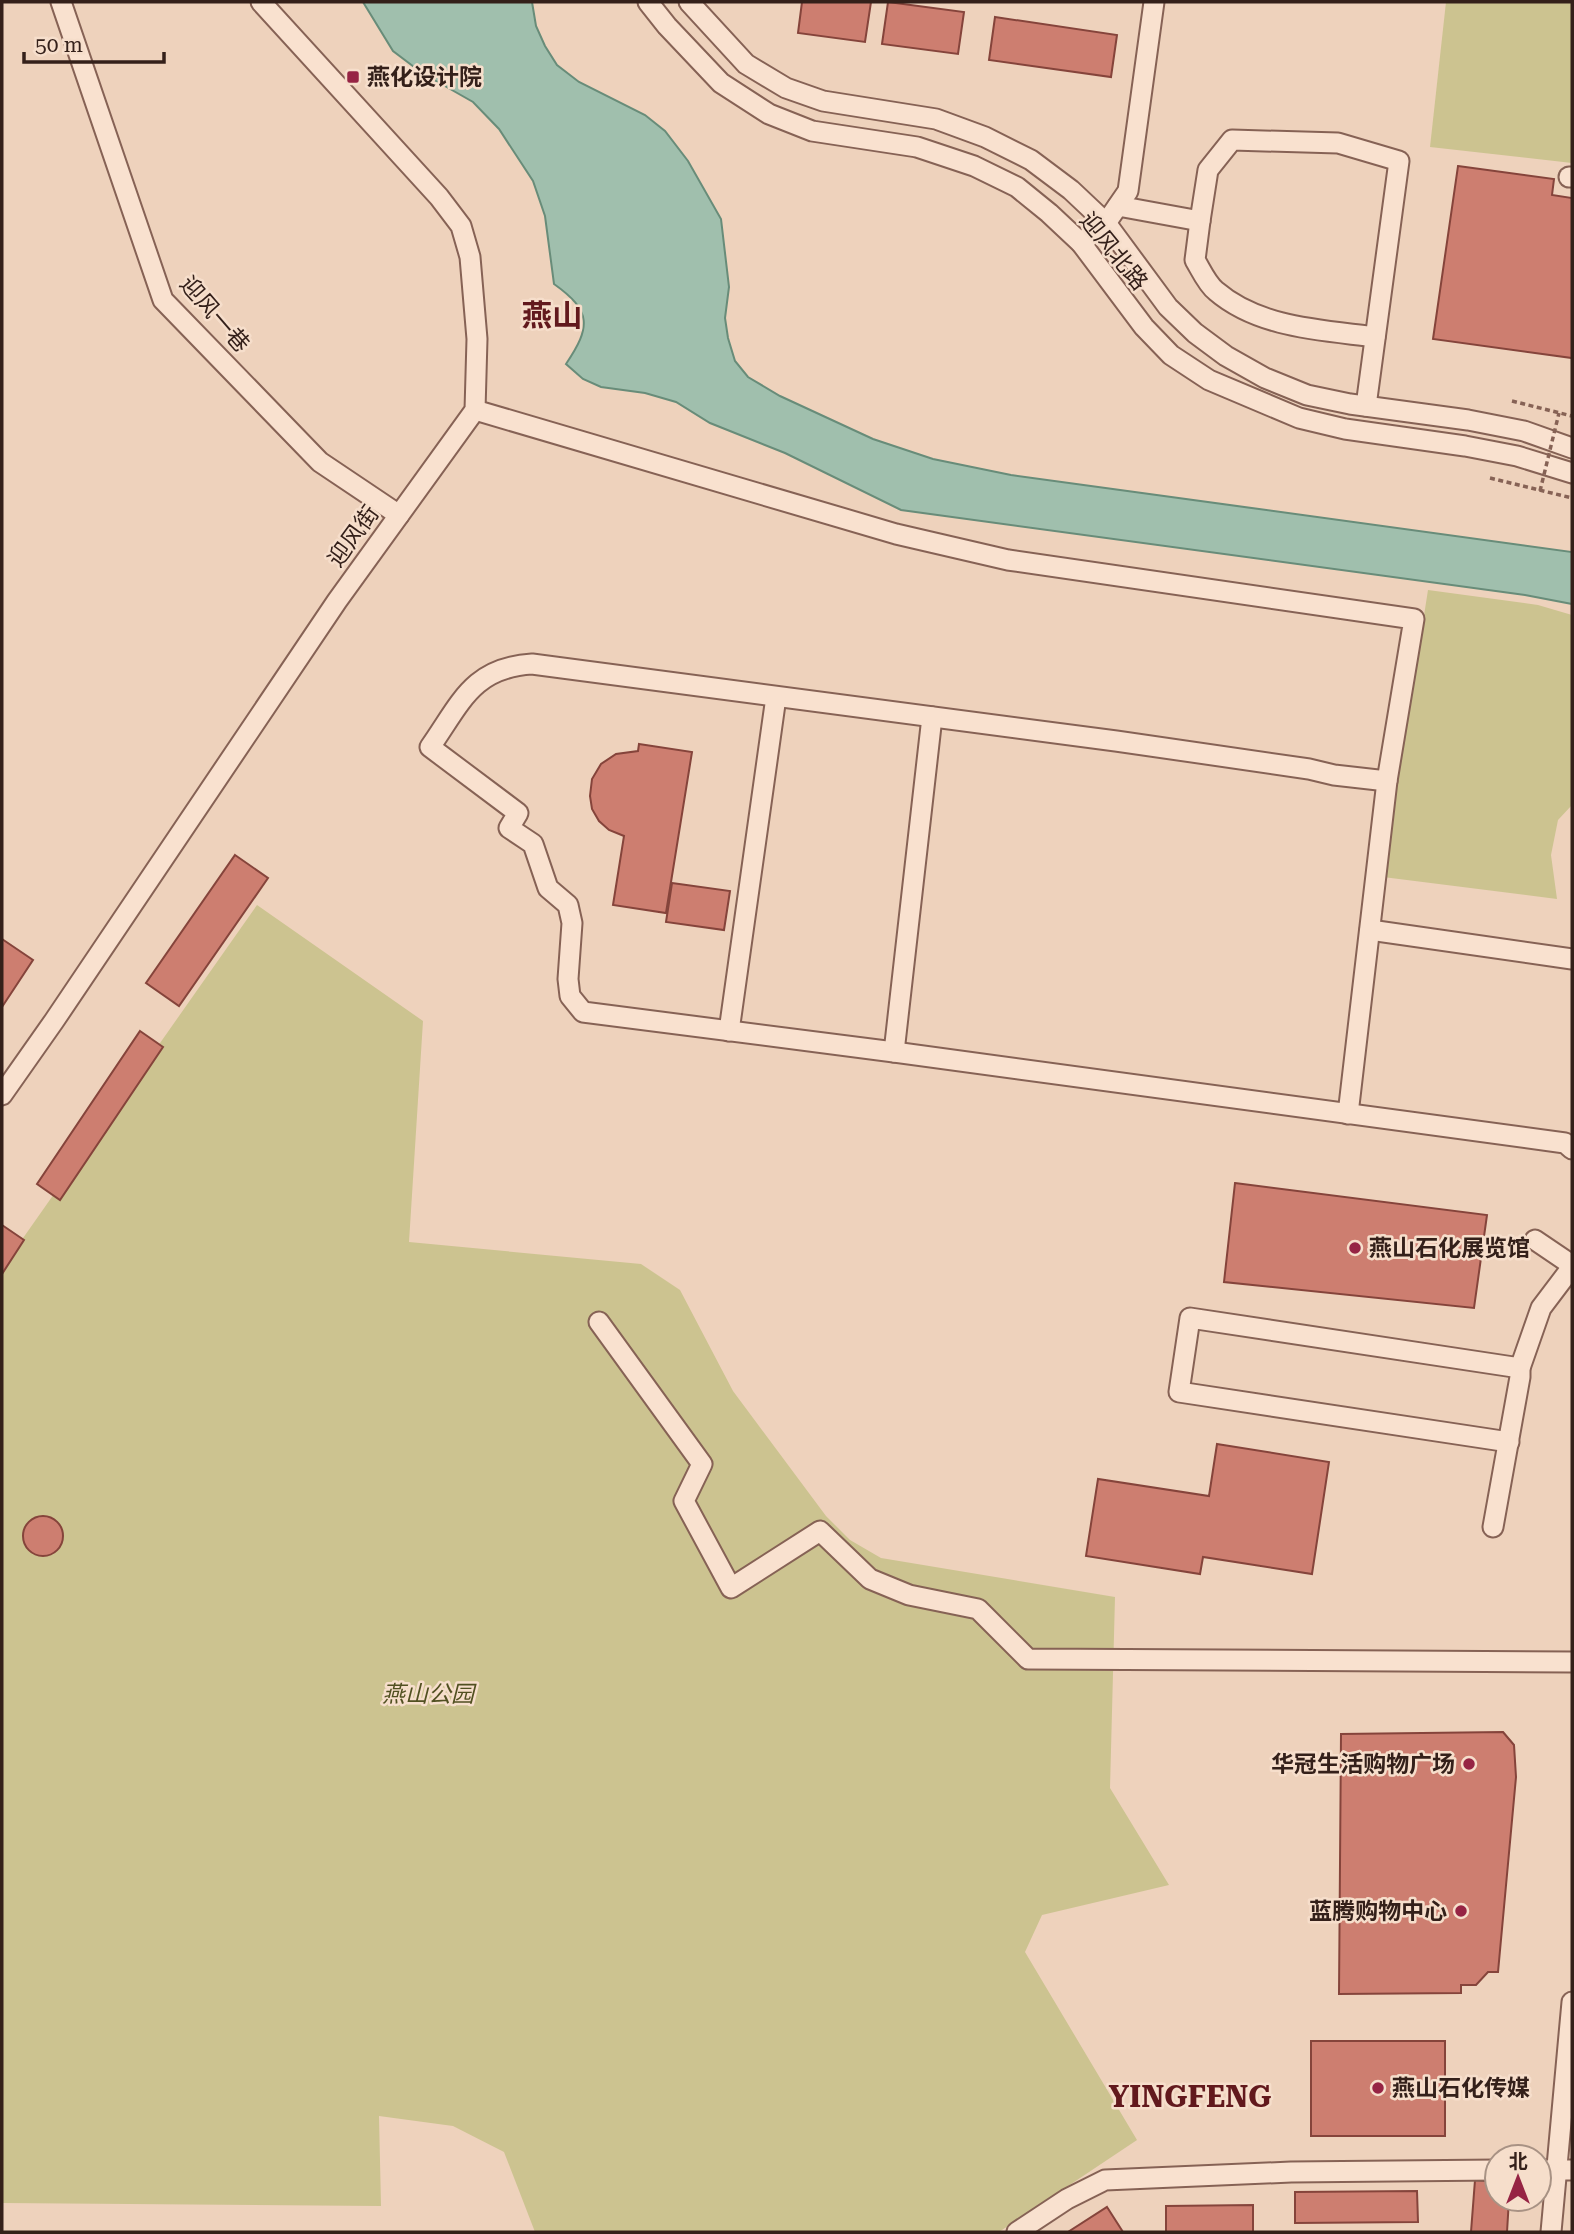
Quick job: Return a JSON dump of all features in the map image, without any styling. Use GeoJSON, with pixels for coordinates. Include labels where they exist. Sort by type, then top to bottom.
{"type":"FeatureCollection","features":[{"type":"Feature","properties":{"kind":"street","name":"迎风一巷"},"geometry":{"type":"LineString","coordinates":[[61,2],[163,300],[320,462],[399,515]]}},
{"type":"Feature","properties":{"kind":"street"},"geometry":{"type":"LineString","coordinates":[[261,2],[439,197],[461,226],[470,257],[477,339],[475,410],[895,534],[1008,560],[1414,619],[1387,781],[1348,1114]]}},
{"type":"Feature","properties":{"kind":"street","name":"迎风北路"},"geometry":{"type":"LineString","coordinates":[[648,2],[720,83],[769,114],[812,131],[917,147],[974,166],[1017,187],[1049,212],[1081,243],[1144,327],[1171,355],[1209,380],[1299,418],[1345,429],[1517,456],[1572,473]]}},
{"type":"Feature","properties":{"kind":"street","name":"迎风北路"},"geometry":{"type":"LineString","coordinates":[[688,2],[702,10],[746,64],[786,88],[823,101],[936,119],[985,137],[1031,160],[1071,190],[1106,223],[1168,307],[1195,333],[1226,356],[1265,378],[1307,395],[1524,431],[1572,448]]}},
{"type":"Feature","properties":{"kind":"street"},"geometry":{"type":"LineString","coordinates":[[1081,243],[1106,223],[1128,191],[1154,2]]}},
{"type":"Feature","properties":{"kind":"street"},"geometry":{"type":"LineString","coordinates":[[697,59],[702,10]]}},
{"type":"Feature","properties":{"kind":"street"},"geometry":{"type":"LineString","coordinates":[[1366,406],[1399,161],[1338,143],[1232,140],[1209,170],[1195,260],[1213,290],[1247,313],[1307,328],[1375,337]]}},
{"type":"Feature","properties":{"kind":"street"},"geometry":{"type":"LineString","coordinates":[[1118,206],[1200,221]]}},
{"type":"Feature","properties":{"kind":"street","name":"迎风街"},"geometry":{"type":"LineString","coordinates":[[2,1095],[337,601],[475,410]]}},
{"type":"Feature","properties":{"kind":"street"},"geometry":{"type":"LineString","coordinates":[[1387,781],[1130,743],[532,664],[512,665],[489,674],[472,687],[430,747],[518,813],[509,828],[533,844],[548,888],[568,905],[571,914],[568,979],[570,996],[583,1012],[1565,1143],[1572,1149]]}},
{"type":"Feature","properties":{"kind":"street"},"geometry":{"type":"LineString","coordinates":[[729,1031],[776,697]]}},
{"type":"Feature","properties":{"kind":"street"},"geometry":{"type":"LineString","coordinates":[[894,1052],[932,717]]}},
{"type":"Feature","properties":{"kind":"street"},"geometry":{"type":"LineString","coordinates":[[1370,930],[1572,958]]}},
{"type":"Feature","properties":{"kind":"street"},"geometry":{"type":"LineString","coordinates":[[1493,1527],[1520,1368],[1541,1308],[1572,1266],[1535,1240]]}},
{"type":"Feature","properties":{"kind":"street"},"geometry":{"type":"LineString","coordinates":[[1508,1442],[1179,1392],[1190,1318],[1520,1368]]}},
{"type":"Feature","properties":{"kind":"street"},"geometry":{"type":"LineString","coordinates":[[599,1322],[702,1464],[684,1501],[731,1588],[820,1531],[870,1580],[909,1595],[978,1609],[1028,1659],[1572,1662]]}},
{"type":"Feature","properties":{"kind":"street"},"geometry":{"type":"LineString","coordinates":[[1551,2232],[1572,2002]]}},
{"type":"Feature","properties":{"kind":"street"},"geometry":{"type":"LineString","coordinates":[[1017,2232],[1067,2199],[1105,2179],[1291,2172],[1483,2170]]}},
{"type":"Feature","properties":{"kind":"path"},"geometry":{"type":"LineString","coordinates":[[1512,401],[1572,416]]}},
{"type":"Feature","properties":{"kind":"path"},"geometry":{"type":"LineString","coordinates":[[1540,491],[1559,413]]}},
{"type":"Feature","properties":{"kind":"path"},"geometry":{"type":"LineString","coordinates":[[1490,478],[1572,498]]}},
{"type":"Feature","properties":{"kind":"green space"},"geometry":{"type":"Polygon","coordinates":[[[1446,2],[1572,2],[1572,163],[1430,147],[1446,2]]]}},
{"type":"Feature","properties":{"kind":"green space"},"geometry":{"type":"Polygon","coordinates":[[[1428,590],[1538,605],[1572,615],[1572,805],[1558,820],[1551,855],[1557,899],[1383,877],[1428,590]]]}},
{"type":"Feature","properties":{"kind":"green space","name":"燕山公园"},"geometry":{"type":"Polygon","coordinates":[[[257,905],[423,1021],[409,1242],[641,1264],[680,1290],[733,1391],[826,1516],[850,1540],[881,1558],[1115,1597],[1110,1788],[1169,1885],[1042,1915],[1025,1952],[1137,2140],[999,2232],[535,2232],[504,2152],[453,2126],[379,2116],[381,2206],[2,2203],[2,1268],[257,905]]]}},
{"type":"Feature","properties":{"kind":"shaded area"},"geometry":{"type":"Polygon","coordinates":[[[363,2],[532,2],[536,26],[557,65],[579,82],[645,115],[665,131],[688,161],[721,219],[729,287],[725,318],[735,361],[748,377],[780,396],[873,439],[933,459],[1011,475],[1572,552],[1572,604],[1525,595],[901,510],[785,453],[710,423],[676,402],[645,393],[601,387],[583,379],[566,364],[580,340],[584,320],[575,303],[554,284],[545,216],[533,181],[499,129],[473,102],[422,73],[393,51],[363,2]]]}},
{"type":"Feature","properties":{"kind":"building"},"geometry":{"type":"Polygon","coordinates":[[[802,2],[871,2],[865,42],[798,33],[802,2]]]}},
{"type":"Feature","properties":{"kind":"building"},"geometry":{"type":"Polygon","coordinates":[[[888,2],[964,12],[958,54],[882,44],[888,2]]]}},
{"type":"Feature","properties":{"kind":"building"},"geometry":{"type":"Polygon","coordinates":[[[995,17],[1117,35],[1111,77],[989,60],[995,17]]]}},
{"type":"Feature","properties":{"kind":"building"},"geometry":{"type":"Polygon","coordinates":[[[1458,166],[1554,179],[1552,195],[1572,198],[1572,358],[1433,339],[1458,166]]]}},
{"type":"Feature","properties":{"kind":"building"},"geometry":{"type":"Polygon","coordinates":[[[639,744],[692,752],[666,913],[613,905],[624,836],[609,830],[599,821],[592,809],[592,779],[601,764],[616,754],[638,751],[639,744]]]}},
{"type":"Feature","properties":{"kind":"building"},"geometry":{"type":"Polygon","coordinates":[[[235,855],[268,878],[179,1006],[146,983],[235,855]]]}},
{"type":"Feature","properties":{"kind":"building"},"geometry":{"type":"Polygon","coordinates":[[[672,883],[730,891],[724,930],[666,922],[672,883]]]}},
{"type":"Feature","properties":{"kind":"building"},"geometry":{"type":"Polygon","coordinates":[[[2,939],[33,960],[2,1007],[2,939]]]}},
{"type":"Feature","properties":{"kind":"building"},"geometry":{"type":"Polygon","coordinates":[[[140,1031],[163,1047],[60,1200],[37,1184],[140,1031]]]}},
{"type":"Feature","properties":{"kind":"building","name":"燕山石化展览馆"},"geometry":{"type":"Polygon","coordinates":[[[1235,1183],[1487,1215],[1474,1308],[1224,1282],[1235,1183]]]}},
{"type":"Feature","properties":{"kind":"building"},"geometry":{"type":"Polygon","coordinates":[[[2,1225],[24,1240],[2,1274],[2,1225]]]}},
{"type":"Feature","properties":{"kind":"building"},"geometry":{"type":"Polygon","coordinates":[[[1217,1444],[1329,1462],[1312,1574],[1203,1557],[1200,1574],[1086,1556],[1098,1479],[1209,1496],[1217,1444]]]}},
{"type":"Feature","properties":{"kind":"building"},"geometry":{"type":"Polygon","coordinates":[[[43,1516],[57,1522],[63,1536],[57,1550],[43,1556],[29,1550],[23,1536],[29,1522],[43,1516]]]}},
{"type":"Feature","properties":{"kind":"building"},"geometry":{"type":"Polygon","coordinates":[[[1503,1732],[1514,1745],[1516,1777],[1498,1972],[1488,1972],[1476,1985],[1461,1985],[1461,1993],[1339,1994],[1341,1734],[1503,1732]]]}},
{"type":"Feature","properties":{"kind":"building","name":"燕山石化传媒"},"geometry":{"type":"Polygon","coordinates":[[[1311,2041],[1445,2041],[1445,2136],[1311,2136],[1311,2041]]]}},
{"type":"Feature","properties":{"kind":"building"},"geometry":{"type":"Polygon","coordinates":[[[1475,2180],[1483,2181],[1483,2213],[1508,2213],[1507,2232],[1471,2232],[1475,2180]]]}},
{"type":"Feature","properties":{"kind":"building"},"geometry":{"type":"Polygon","coordinates":[[[1417,2191],[1418,2222],[1295,2223],[1295,2192],[1417,2191]]]}},
{"type":"Feature","properties":{"kind":"building"},"geometry":{"type":"Polygon","coordinates":[[[1253,2205],[1253,2232],[1166,2232],[1166,2206],[1253,2205]]]}},
{"type":"Feature","properties":{"kind":"building"},"geometry":{"type":"Polygon","coordinates":[[[1107,2207],[1123,2232],[1068,2232],[1107,2207]]]}},
{"type":"Feature","properties":{"kind":"place","name":"燕化设计院"},"geometry":{"type":"Point","coordinates":[353,77]}},
{"type":"Feature","properties":{"kind":"place","name":"燕山石化展览馆"},"geometry":{"type":"Point","coordinates":[1355,1248]}},
{"type":"Feature","properties":{"kind":"place","name":"华冠生活购物广场"},"geometry":{"type":"Point","coordinates":[1469,1764]}},
{"type":"Feature","properties":{"kind":"place","name":"蓝腾购物中心"},"geometry":{"type":"Point","coordinates":[1461,1911]}},
{"type":"Feature","properties":{"kind":"place","name":"燕山石化传媒"},"geometry":{"type":"Point","coordinates":[1378,2088]}},
{"type":"Feature","properties":{"kind":"district","name":"燕山"},"geometry":{"type":"Point","coordinates":[552,316]}},
{"type":"Feature","properties":{"kind":"district","name":"YINGFENG"},"geometry":{"type":"Point","coordinates":[1190,2097]}}]}
